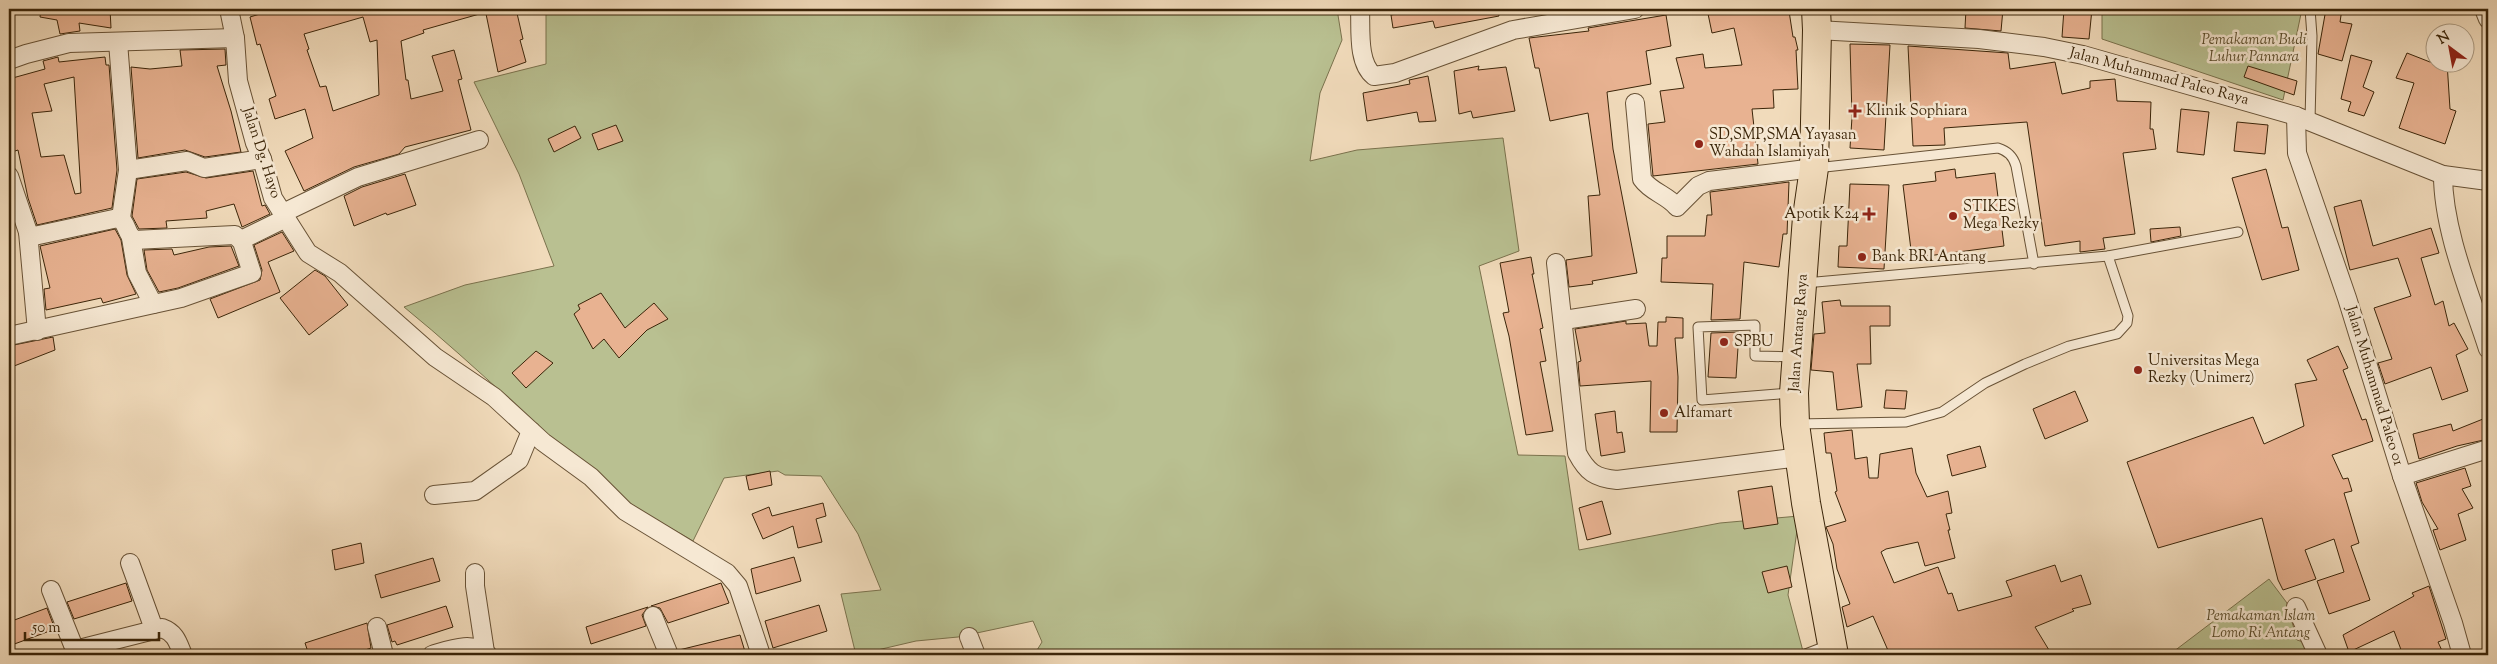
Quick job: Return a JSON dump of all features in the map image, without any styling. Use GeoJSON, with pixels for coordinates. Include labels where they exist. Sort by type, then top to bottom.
{"type":"FeatureCollection","features":[{"type":"Feature","properties":{"kind":"main road","name":"Jalan Antang Raya"},"geometry":{"type":"LineString","coordinates":[[1817,19],[1814,168],[1795,357],[1794,393],[1795,424],[1800,457],[1833,650]]}},
{"type":"Feature","properties":{"kind":"street","name":"Jalan Dg. Hayo"},"geometry":{"type":"LineString","coordinates":[[229,9],[235,38],[238,81],[254,143],[262,159],[273,198],[308,253],[340,273],[435,357],[494,397],[531,431],[591,477],[625,510],[727,573],[738,586],[761,655]]}},
{"type":"Feature","properties":{"kind":"street"},"geometry":{"type":"LineString","coordinates":[[1360,9],[1363,55],[1366,67],[1374,76],[1395,73],[1513,30],[1635,9]]}},
{"type":"Feature","properties":{"kind":"street"},"geometry":{"type":"LineString","coordinates":[[2484,9],[2488,19]]}},
{"type":"Feature","properties":{"kind":"street","name":"Jalan Muhammad Paleo Raya"},"geometry":{"type":"LineString","coordinates":[[1817,19],[2044,47],[2083,55],[2303,118],[2443,175],[2488,181]]}},
{"type":"Feature","properties":{"kind":"street"},"geometry":{"type":"LineString","coordinates":[[9,60],[69,43],[235,38]]}},
{"type":"Feature","properties":{"kind":"street"},"geometry":{"type":"LineString","coordinates":[[118,42],[128,170],[121,218],[131,238],[137,273],[153,304]]}},
{"type":"Feature","properties":{"kind":"street"},"geometry":{"type":"LineString","coordinates":[[1635,103],[1642,180],[1649,188],[1677,207],[1698,186],[1709,181],[1814,168]]}},
{"type":"Feature","properties":{"kind":"street","name":"Jalan Muhammad Paleo 01"},"geometry":{"type":"LineString","coordinates":[[2303,118],[2296,153],[2347,298],[2402,476],[2453,623],[2462,655]]}},
{"type":"Feature","properties":{"kind":"street"},"geometry":{"type":"LineString","coordinates":[[241,240],[358,177],[479,140]]}},
{"type":"Feature","properties":{"kind":"street"},"geometry":{"type":"LineString","coordinates":[[128,170],[187,160],[204,168],[262,159]]}},
{"type":"Feature","properties":{"kind":"street"},"geometry":{"type":"LineString","coordinates":[[2443,175],[2443,189],[2452,235],[2488,349]]}},
{"type":"Feature","properties":{"kind":"street"},"geometry":{"type":"LineString","coordinates":[[9,176],[28,232],[37,331]]}},
{"type":"Feature","properties":{"kind":"street"},"geometry":{"type":"LineString","coordinates":[[28,232],[38,236],[121,218]]}},
{"type":"Feature","properties":{"kind":"street"},"geometry":{"type":"LineString","coordinates":[[9,336],[181,298],[252,273],[241,240],[236,235],[142,241],[131,238]]}},
{"type":"Feature","properties":{"kind":"street"},"geometry":{"type":"LineString","coordinates":[[1556,263],[1564,320],[1577,453],[1590,473],[1602,479],[1617,480],[1800,457]]}},
{"type":"Feature","properties":{"kind":"street"},"geometry":{"type":"LineString","coordinates":[[1564,320],[1636,309]]}},
{"type":"Feature","properties":{"kind":"street"},"geometry":{"type":"LineString","coordinates":[[434,495],[475,491],[519,460],[531,431]]}},
{"type":"Feature","properties":{"kind":"street"},"geometry":{"type":"LineString","coordinates":[[2402,476],[2488,449]]}},
{"type":"Feature","properties":{"kind":"street"},"geometry":{"type":"LineString","coordinates":[[130,563],[154,629]]}},
{"type":"Feature","properties":{"kind":"street"},"geometry":{"type":"LineString","coordinates":[[475,573],[475,586],[486,654]]}},
{"type":"Feature","properties":{"kind":"street"},"geometry":{"type":"LineString","coordinates":[[51,590],[71,653],[162,628],[172,633],[177,639],[183,655]]}},
{"type":"Feature","properties":{"kind":"street"},"geometry":{"type":"LineString","coordinates":[[2296,607],[2318,655]]}},
{"type":"Feature","properties":{"kind":"street"},"geometry":{"type":"LineString","coordinates":[[653,616],[669,655]]}},
{"type":"Feature","properties":{"kind":"street"},"geometry":{"type":"LineString","coordinates":[[377,627],[384,655]]}},
{"type":"Feature","properties":{"kind":"street"},"geometry":{"type":"LineString","coordinates":[[969,637],[976,655]]}},
{"type":"Feature","properties":{"kind":"street"},"geometry":{"type":"LineString","coordinates":[[432,655],[462,648],[472,648],[486,654]]}},
{"type":"Feature","properties":{"kind":"lane"},"geometry":{"type":"LineString","coordinates":[[2303,118],[2312,36],[2310,9]]}},
{"type":"Feature","properties":{"kind":"lane"},"geometry":{"type":"LineString","coordinates":[[1814,168],[1998,148],[2004,150],[2012,158],[2016,166],[2034,264]]}},
{"type":"Feature","properties":{"kind":"lane"},"geometry":{"type":"LineString","coordinates":[[1802,284],[2108,256],[2238,232]]}},
{"type":"Feature","properties":{"kind":"lane"},"geometry":{"type":"LineString","coordinates":[[1795,424],[1906,422],[1915,420],[1942,412],[1985,383],[2025,364],[2069,346],[2118,334],[2127,323],[2128,316],[2108,256]]}},
{"type":"Feature","properties":{"kind":"lane"},"geometry":{"type":"LineString","coordinates":[[1794,393],[1702,400],[1698,327],[1755,325],[1755,356],[1795,357]]}},
{"type":"Feature","properties":{"kind":"lane"},"geometry":{"type":"LineString","coordinates":[[1804,655],[1833,650]]}},
{"type":"Feature","properties":{"kind":"green space"},"geometry":{"type":"Polygon","coordinates":[[[546,9],[1337,9],[1342,40],[1320,93],[1310,161],[1357,150],[1503,138],[1519,251],[1479,266],[1518,455],[1565,456],[1579,550],[1720,523],[1799,516],[1788,595],[1804,655],[1034,655],[1042,642],[1033,621],[958,637],[916,641],[856,655],[841,594],[881,590],[858,534],[821,476],[785,475],[778,471],[724,478],[693,541],[648,515],[622,497],[566,451],[404,307],[465,285],[554,266],[519,174],[474,82],[546,64],[546,9]]]}},
{"type":"Feature","properties":{"kind":"green space","name":"Pemakaman Budi Luhur Pannara"},"geometry":{"type":"Polygon","coordinates":[[[2102,9],[2302,9],[2283,100],[2102,39],[2102,9]]]}},
{"type":"Feature","properties":{"kind":"green space","name":"Pemakaman Islam Lomo Ri Antang"},"geometry":{"type":"Polygon","coordinates":[[[2269,579],[2287,603],[2297,640],[2316,646],[2320,655],[2169,655],[2269,579]]]}},
{"type":"Feature","properties":{"kind":"building"},"geometry":{"type":"Polygon","coordinates":[[[41,9],[110,9],[111,28],[79,23],[80,31],[60,34],[57,20],[40,17],[41,9]]]}},
{"type":"Feature","properties":{"kind":"building"},"geometry":{"type":"Polygon","coordinates":[[[276,9],[483,9],[483,13],[423,30],[424,33],[401,41],[406,80],[408,80],[411,99],[443,91],[432,56],[454,50],[462,79],[458,80],[471,130],[405,147],[399,154],[354,167],[304,191],[285,151],[313,138],[305,109],[275,119],[269,99],[276,96],[260,44],[257,45],[250,17],[276,9]],[[363,17],[304,34],[309,49],[307,50],[320,87],[326,86],[333,111],[379,95],[377,40],[370,42],[363,17]]]}},
{"type":"Feature","properties":{"kind":"building"},"geometry":{"type":"Polygon","coordinates":[[[485,9],[516,9],[523,39],[520,40],[526,62],[498,72],[485,9]]]}},
{"type":"Feature","properties":{"kind":"building"},"geometry":{"type":"Polygon","coordinates":[[[1424,9],[1498,9],[1499,16],[1435,28],[1433,21],[1393,28],[1391,15],[1424,9]]]}},
{"type":"Feature","properties":{"kind":"building"},"geometry":{"type":"Polygon","coordinates":[[[1707,9],[1764,9],[1765,14],[1789,11],[1793,37],[1795,37],[1798,50],[1796,50],[1798,89],[1773,90],[1774,108],[1752,109],[1758,164],[1653,176],[1648,124],[1665,122],[1660,91],[1684,88],[1676,58],[1703,54],[1705,68],[1742,65],[1734,28],[1712,33],[1707,9]]]}},
{"type":"Feature","properties":{"kind":"building"},"geometry":{"type":"Polygon","coordinates":[[[1966,9],[2003,9],[2001,31],[1965,28],[1966,9]]]}},
{"type":"Feature","properties":{"kind":"building"},"geometry":{"type":"Polygon","coordinates":[[[2064,9],[2092,9],[2089,39],[2062,37],[2064,9]]]}},
{"type":"Feature","properties":{"kind":"building"},"geometry":{"type":"Polygon","coordinates":[[[2326,9],[2342,9],[2340,22],[2352,24],[2342,61],[2318,54],[2326,9]]]}},
{"type":"Feature","properties":{"kind":"building"},"geometry":{"type":"Polygon","coordinates":[[[1666,15],[1671,46],[1646,51],[1651,84],[1607,92],[1613,149],[1637,273],[1592,281],[1593,284],[1569,287],[1566,260],[1592,256],[1588,196],[1600,195],[1588,113],[1550,121],[1539,68],[1535,68],[1529,38],[1589,31],[1588,28],[1666,15]]]}},
{"type":"Feature","properties":{"kind":"building"},"geometry":{"type":"Polygon","coordinates":[[[1850,44],[1890,45],[1884,150],[1850,148],[1852,117],[1850,44]]]}},
{"type":"Feature","properties":{"kind":"building"},"geometry":{"type":"Polygon","coordinates":[[[1908,46],[2008,53],[2010,69],[2055,62],[2062,94],[2090,88],[2090,81],[2115,79],[2117,101],[2151,102],[2150,129],[2153,129],[2156,149],[2123,153],[2135,234],[2103,238],[2105,249],[2080,252],[2080,241],[2045,246],[2027,122],[1944,128],[1945,145],[1913,146],[1908,46]]]}},
{"type":"Feature","properties":{"kind":"building"},"geometry":{"type":"Polygon","coordinates":[[[225,49],[226,65],[217,66],[241,152],[205,157],[185,150],[138,158],[131,67],[150,69],[182,66],[180,50],[225,49]]]}},
{"type":"Feature","properties":{"kind":"building"},"geometry":{"type":"Polygon","coordinates":[[[2407,53],[2424,60],[2424,72],[2448,72],[2450,109],[2456,111],[2445,144],[2399,128],[2414,83],[2396,78],[2407,53]]]}},
{"type":"Feature","properties":{"kind":"building"},"geometry":{"type":"Polygon","coordinates":[[[2351,55],[2372,61],[2363,87],[2374,92],[2364,116],[2348,111],[2351,102],[2341,99],[2351,55]]]}},
{"type":"Feature","properties":{"kind":"building"},"geometry":{"type":"Polygon","coordinates":[[[58,57],[59,62],[105,57],[106,65],[109,65],[117,170],[112,208],[37,225],[28,198],[18,150],[12,152],[9,140],[9,79],[45,69],[43,61],[58,57]],[[74,77],[44,84],[52,111],[32,113],[41,157],[64,155],[75,194],[81,193],[74,77]]]}},
{"type":"Feature","properties":{"kind":"building"},"geometry":{"type":"Polygon","coordinates":[[[1479,66],[1478,70],[1506,67],[1515,111],[1473,118],[1471,111],[1459,114],[1454,71],[1479,66]]]}},
{"type":"Feature","properties":{"kind":"building"},"geometry":{"type":"Polygon","coordinates":[[[2248,66],[2297,81],[2294,95],[2244,77],[2248,66]]]}},
{"type":"Feature","properties":{"kind":"building"},"geometry":{"type":"Polygon","coordinates":[[[1428,76],[1436,121],[1419,122],[1417,112],[1367,121],[1363,93],[1410,84],[1409,80],[1428,76]]]}},
{"type":"Feature","properties":{"kind":"building"},"geometry":{"type":"Polygon","coordinates":[[[2181,109],[2209,112],[2204,155],[2177,152],[2181,109]]]}},
{"type":"Feature","properties":{"kind":"building"},"geometry":{"type":"Polygon","coordinates":[[[2237,122],[2268,125],[2265,154],[2234,151],[2237,122]]]}},
{"type":"Feature","properties":{"kind":"building"},"geometry":{"type":"Polygon","coordinates":[[[616,125],[623,141],[598,150],[592,134],[616,125]]]}},
{"type":"Feature","properties":{"kind":"building"},"geometry":{"type":"Polygon","coordinates":[[[575,126],[581,138],[554,152],[548,139],[575,126]]]}},
{"type":"Feature","properties":{"kind":"building","name":"STIKES Mega Rezky"},"geometry":{"type":"Polygon","coordinates":[[[1955,169],[1956,178],[1995,173],[2004,246],[1912,258],[1903,185],[1936,181],[1935,172],[1955,169]]]}},
{"type":"Feature","properties":{"kind":"building"},"geometry":{"type":"Polygon","coordinates":[[[2266,169],[2282,228],[2288,227],[2299,270],[2262,280],[2232,178],[2266,169]]]}},
{"type":"Feature","properties":{"kind":"building"},"geometry":{"type":"Polygon","coordinates":[[[253,171],[262,206],[265,205],[270,214],[242,227],[234,204],[206,211],[207,218],[166,221],[167,228],[139,229],[132,216],[137,179],[186,172],[206,178],[253,171]]]}},
{"type":"Feature","properties":{"kind":"building"},"geometry":{"type":"Polygon","coordinates":[[[405,174],[416,205],[387,215],[386,213],[354,226],[344,196],[362,187],[405,174]]]}},
{"type":"Feature","properties":{"kind":"building"},"geometry":{"type":"Polygon","coordinates":[[[1789,182],[1787,234],[1783,234],[1779,267],[1744,262],[1740,319],[1711,320],[1713,284],[1661,282],[1662,258],[1667,258],[1667,236],[1705,236],[1707,215],[1712,215],[1710,192],[1789,182]]]}},
{"type":"Feature","properties":{"kind":"building","name":"Apotik K24"},"geometry":{"type":"Polygon","coordinates":[[[1850,184],[1889,185],[1884,269],[1838,267],[1839,246],[1847,246],[1850,184]]]}},
{"type":"Feature","properties":{"kind":"building"},"geometry":{"type":"Polygon","coordinates":[[[2361,200],[2373,246],[2431,228],[2439,253],[2421,258],[2435,305],[2443,301],[2449,326],[2454,323],[2468,349],[2456,355],[2468,391],[2442,400],[2431,367],[2385,384],[2378,363],[2392,359],[2374,308],[2411,296],[2398,258],[2350,270],[2334,207],[2361,200]]]}},
{"type":"Feature","properties":{"kind":"building"},"geometry":{"type":"Polygon","coordinates":[[[2180,227],[2181,236],[2151,242],[2150,229],[2180,227]]]}},
{"type":"Feature","properties":{"kind":"building"},"geometry":{"type":"Polygon","coordinates":[[[115,229],[121,240],[127,275],[136,294],[103,303],[101,298],[46,310],[44,289],[50,288],[40,246],[115,229]]]}},
{"type":"Feature","properties":{"kind":"building"},"geometry":{"type":"Polygon","coordinates":[[[282,232],[294,251],[268,262],[280,292],[218,318],[210,299],[260,280],[262,270],[254,245],[282,232]]]}},
{"type":"Feature","properties":{"kind":"building"},"geometry":{"type":"Polygon","coordinates":[[[231,246],[239,266],[178,288],[159,292],[147,270],[144,250],[172,249],[174,255],[209,247],[231,246]]]}},
{"type":"Feature","properties":{"kind":"building"},"geometry":{"type":"Polygon","coordinates":[[[1531,257],[1534,274],[1532,274],[1543,328],[1540,329],[1546,361],[1540,362],[1553,431],[1526,435],[1509,336],[1503,313],[1509,312],[1500,263],[1531,257]]]}},
{"type":"Feature","properties":{"kind":"building"},"geometry":{"type":"Polygon","coordinates":[[[315,270],[325,276],[348,305],[309,335],[280,298],[315,270]]]}},
{"type":"Feature","properties":{"kind":"building"},"geometry":{"type":"Polygon","coordinates":[[[601,293],[625,328],[654,303],[668,319],[647,330],[619,358],[604,339],[593,349],[574,314],[580,309],[578,305],[601,293]]]}},
{"type":"Feature","properties":{"kind":"building"},"geometry":{"type":"Polygon","coordinates":[[[1840,300],[1841,306],[1890,306],[1890,326],[1870,326],[1871,364],[1857,364],[1862,407],[1837,410],[1833,372],[1811,370],[1814,334],[1825,333],[1822,302],[1840,300]]]}},
{"type":"Feature","properties":{"kind":"building"},"geometry":{"type":"Polygon","coordinates":[[[1666,317],[1683,318],[1683,338],[1675,338],[1678,377],[1677,432],[1650,432],[1651,381],[1580,386],[1578,362],[1581,361],[1575,329],[1626,321],[1626,324],[1646,323],[1649,346],[1657,346],[1658,322],[1666,322],[1666,317]]]}},
{"type":"Feature","properties":{"kind":"building","name":"SPBU"},"geometry":{"type":"Polygon","coordinates":[[[1739,332],[1736,378],[1708,377],[1711,333],[1739,332]]]}},
{"type":"Feature","properties":{"kind":"building"},"geometry":{"type":"Polygon","coordinates":[[[53,337],[55,350],[9,368],[9,346],[53,337]]]}},
{"type":"Feature","properties":{"kind":"building"},"geometry":{"type":"Polygon","coordinates":[[[2338,346],[2348,368],[2343,370],[2362,420],[2366,419],[2373,441],[2332,455],[2343,479],[2348,478],[2352,491],[2344,493],[2359,543],[2351,546],[2370,600],[2329,614],[2317,581],[2344,572],[2334,539],[2305,550],[2316,579],[2283,590],[2278,580],[2262,518],[2158,548],[2127,462],[2253,417],[2264,444],[2304,426],[2295,384],[2317,380],[2307,360],[2338,346]]]}},
{"type":"Feature","properties":{"kind":"building"},"geometry":{"type":"Polygon","coordinates":[[[536,351],[553,363],[526,388],[512,373],[536,351]]]}},
{"type":"Feature","properties":{"kind":"building"},"geometry":{"type":"Polygon","coordinates":[[[1886,390],[1907,391],[1905,409],[1884,408],[1886,390]]]}},
{"type":"Feature","properties":{"kind":"building"},"geometry":{"type":"Polygon","coordinates":[[[2075,391],[2088,421],[2045,439],[2033,409],[2075,391]]]}},
{"type":"Feature","properties":{"kind":"building"},"geometry":{"type":"Polygon","coordinates":[[[1615,411],[1617,433],[1622,432],[1625,452],[1601,456],[1595,414],[1615,411]]]}},
{"type":"Feature","properties":{"kind":"building"},"geometry":{"type":"Polygon","coordinates":[[[2488,417],[2488,439],[2457,446],[2419,459],[2413,434],[2451,424],[2453,431],[2488,417]]]}},
{"type":"Feature","properties":{"kind":"building"},"geometry":{"type":"Polygon","coordinates":[[[1852,430],[1855,459],[1867,457],[1869,478],[1878,478],[1880,454],[1912,448],[1916,473],[1927,497],[1948,491],[1952,513],[1946,514],[1955,558],[1925,566],[1918,542],[1886,549],[1881,552],[1894,583],[1938,567],[1948,594],[1952,593],[1958,611],[2012,596],[2006,581],[2055,565],[2061,582],[2081,575],[2091,604],[2072,609],[2074,611],[2035,627],[2052,655],[1890,655],[1873,616],[1847,627],[1842,607],[1850,604],[1837,569],[1833,544],[1826,527],[1846,521],[1835,492],[1837,491],[1831,453],[1826,453],[1824,433],[1852,430]]]}},
{"type":"Feature","properties":{"kind":"building"},"geometry":{"type":"Polygon","coordinates":[[[1980,446],[1986,467],[1952,476],[1947,455],[1980,446]]]}},
{"type":"Feature","properties":{"kind":"building"},"geometry":{"type":"Polygon","coordinates":[[[2465,468],[2471,486],[2462,489],[2473,508],[2458,514],[2466,540],[2440,550],[2433,530],[2438,529],[2422,502],[2416,483],[2465,468]]]}},
{"type":"Feature","properties":{"kind":"building"},"geometry":{"type":"Polygon","coordinates":[[[770,471],[772,485],[749,490],[746,476],[770,471]]]}},
{"type":"Feature","properties":{"kind":"building"},"geometry":{"type":"Polygon","coordinates":[[[1772,486],[1778,524],[1744,529],[1738,491],[1772,486]]]}},
{"type":"Feature","properties":{"kind":"building"},"geometry":{"type":"Polygon","coordinates":[[[1602,501],[1611,534],[1587,540],[1579,508],[1602,501]]]}},
{"type":"Feature","properties":{"kind":"building"},"geometry":{"type":"Polygon","coordinates":[[[823,503],[826,516],[816,519],[822,542],[798,548],[793,526],[763,539],[752,514],[769,507],[772,516],[823,503]]]}},
{"type":"Feature","properties":{"kind":"building"},"geometry":{"type":"Polygon","coordinates":[[[361,543],[364,563],[335,570],[332,550],[361,543]]]}},
{"type":"Feature","properties":{"kind":"building"},"geometry":{"type":"Polygon","coordinates":[[[794,557],[801,581],[756,594],[751,569],[794,557]]]}},
{"type":"Feature","properties":{"kind":"building"},"geometry":{"type":"Polygon","coordinates":[[[433,558],[440,581],[381,598],[375,575],[433,558]]]}},
{"type":"Feature","properties":{"kind":"building"},"geometry":{"type":"Polygon","coordinates":[[[1787,566],[1792,587],[1768,593],[1762,572],[1787,566]]]}},
{"type":"Feature","properties":{"kind":"building"},"geometry":{"type":"Polygon","coordinates":[[[126,583],[132,601],[74,619],[67,602],[126,583]]]}},
{"type":"Feature","properties":{"kind":"building"},"geometry":{"type":"Polygon","coordinates":[[[721,583],[729,603],[668,623],[660,608],[651,606],[721,583]]]}},
{"type":"Feature","properties":{"kind":"building"},"geometry":{"type":"Polygon","coordinates":[[[2429,586],[2446,639],[2438,642],[2444,655],[2403,655],[2394,631],[2349,652],[2343,635],[2414,596],[2412,593],[2429,586]]]}},
{"type":"Feature","properties":{"kind":"building"},"geometry":{"type":"Polygon","coordinates":[[[819,605],[827,631],[773,648],[765,621],[819,605]]]}},
{"type":"Feature","properties":{"kind":"building"},"geometry":{"type":"Polygon","coordinates":[[[446,606],[453,627],[397,645],[395,641],[392,642],[387,625],[446,606]]]}},
{"type":"Feature","properties":{"kind":"building"},"geometry":{"type":"Polygon","coordinates":[[[648,607],[642,615],[646,626],[591,644],[586,627],[648,607]]]}},
{"type":"Feature","properties":{"kind":"building"},"geometry":{"type":"Polygon","coordinates":[[[47,608],[55,629],[9,646],[9,622],[47,608]]]}},
{"type":"Feature","properties":{"kind":"building"},"geometry":{"type":"Polygon","coordinates":[[[367,623],[371,648],[350,655],[309,655],[305,643],[367,623]]]}},
{"type":"Feature","properties":{"kind":"building"},"geometry":{"type":"Polygon","coordinates":[[[740,635],[746,655],[680,655],[679,650],[740,635]]]}},
{"type":"Feature","properties":{"kind":"place","name":"Klinik Sophiara"},"geometry":{"type":"Point","coordinates":[1855,111]}},
{"type":"Feature","properties":{"kind":"place","name":"SD,SMP,SMA Yayasan Wahdah Islamiyah"},"geometry":{"type":"Point","coordinates":[1699,144]}},
{"type":"Feature","properties":{"kind":"place","name":"Apotik K24"},"geometry":{"type":"Point","coordinates":[1869,214]}},
{"type":"Feature","properties":{"kind":"place","name":"STIKES Mega Rezky"},"geometry":{"type":"Point","coordinates":[1953,216]}},
{"type":"Feature","properties":{"kind":"place","name":"Bank BRI Antang"},"geometry":{"type":"Point","coordinates":[1862,257]}},
{"type":"Feature","properties":{"kind":"place","name":"SPBU"},"geometry":{"type":"Point","coordinates":[1724,342]}},
{"type":"Feature","properties":{"kind":"place","name":"Universitas Mega Rezky (Unimerz)"},"geometry":{"type":"Point","coordinates":[2138,370]}},
{"type":"Feature","properties":{"kind":"place","name":"Alfamart"},"geometry":{"type":"Point","coordinates":[1664,413]}}]}
